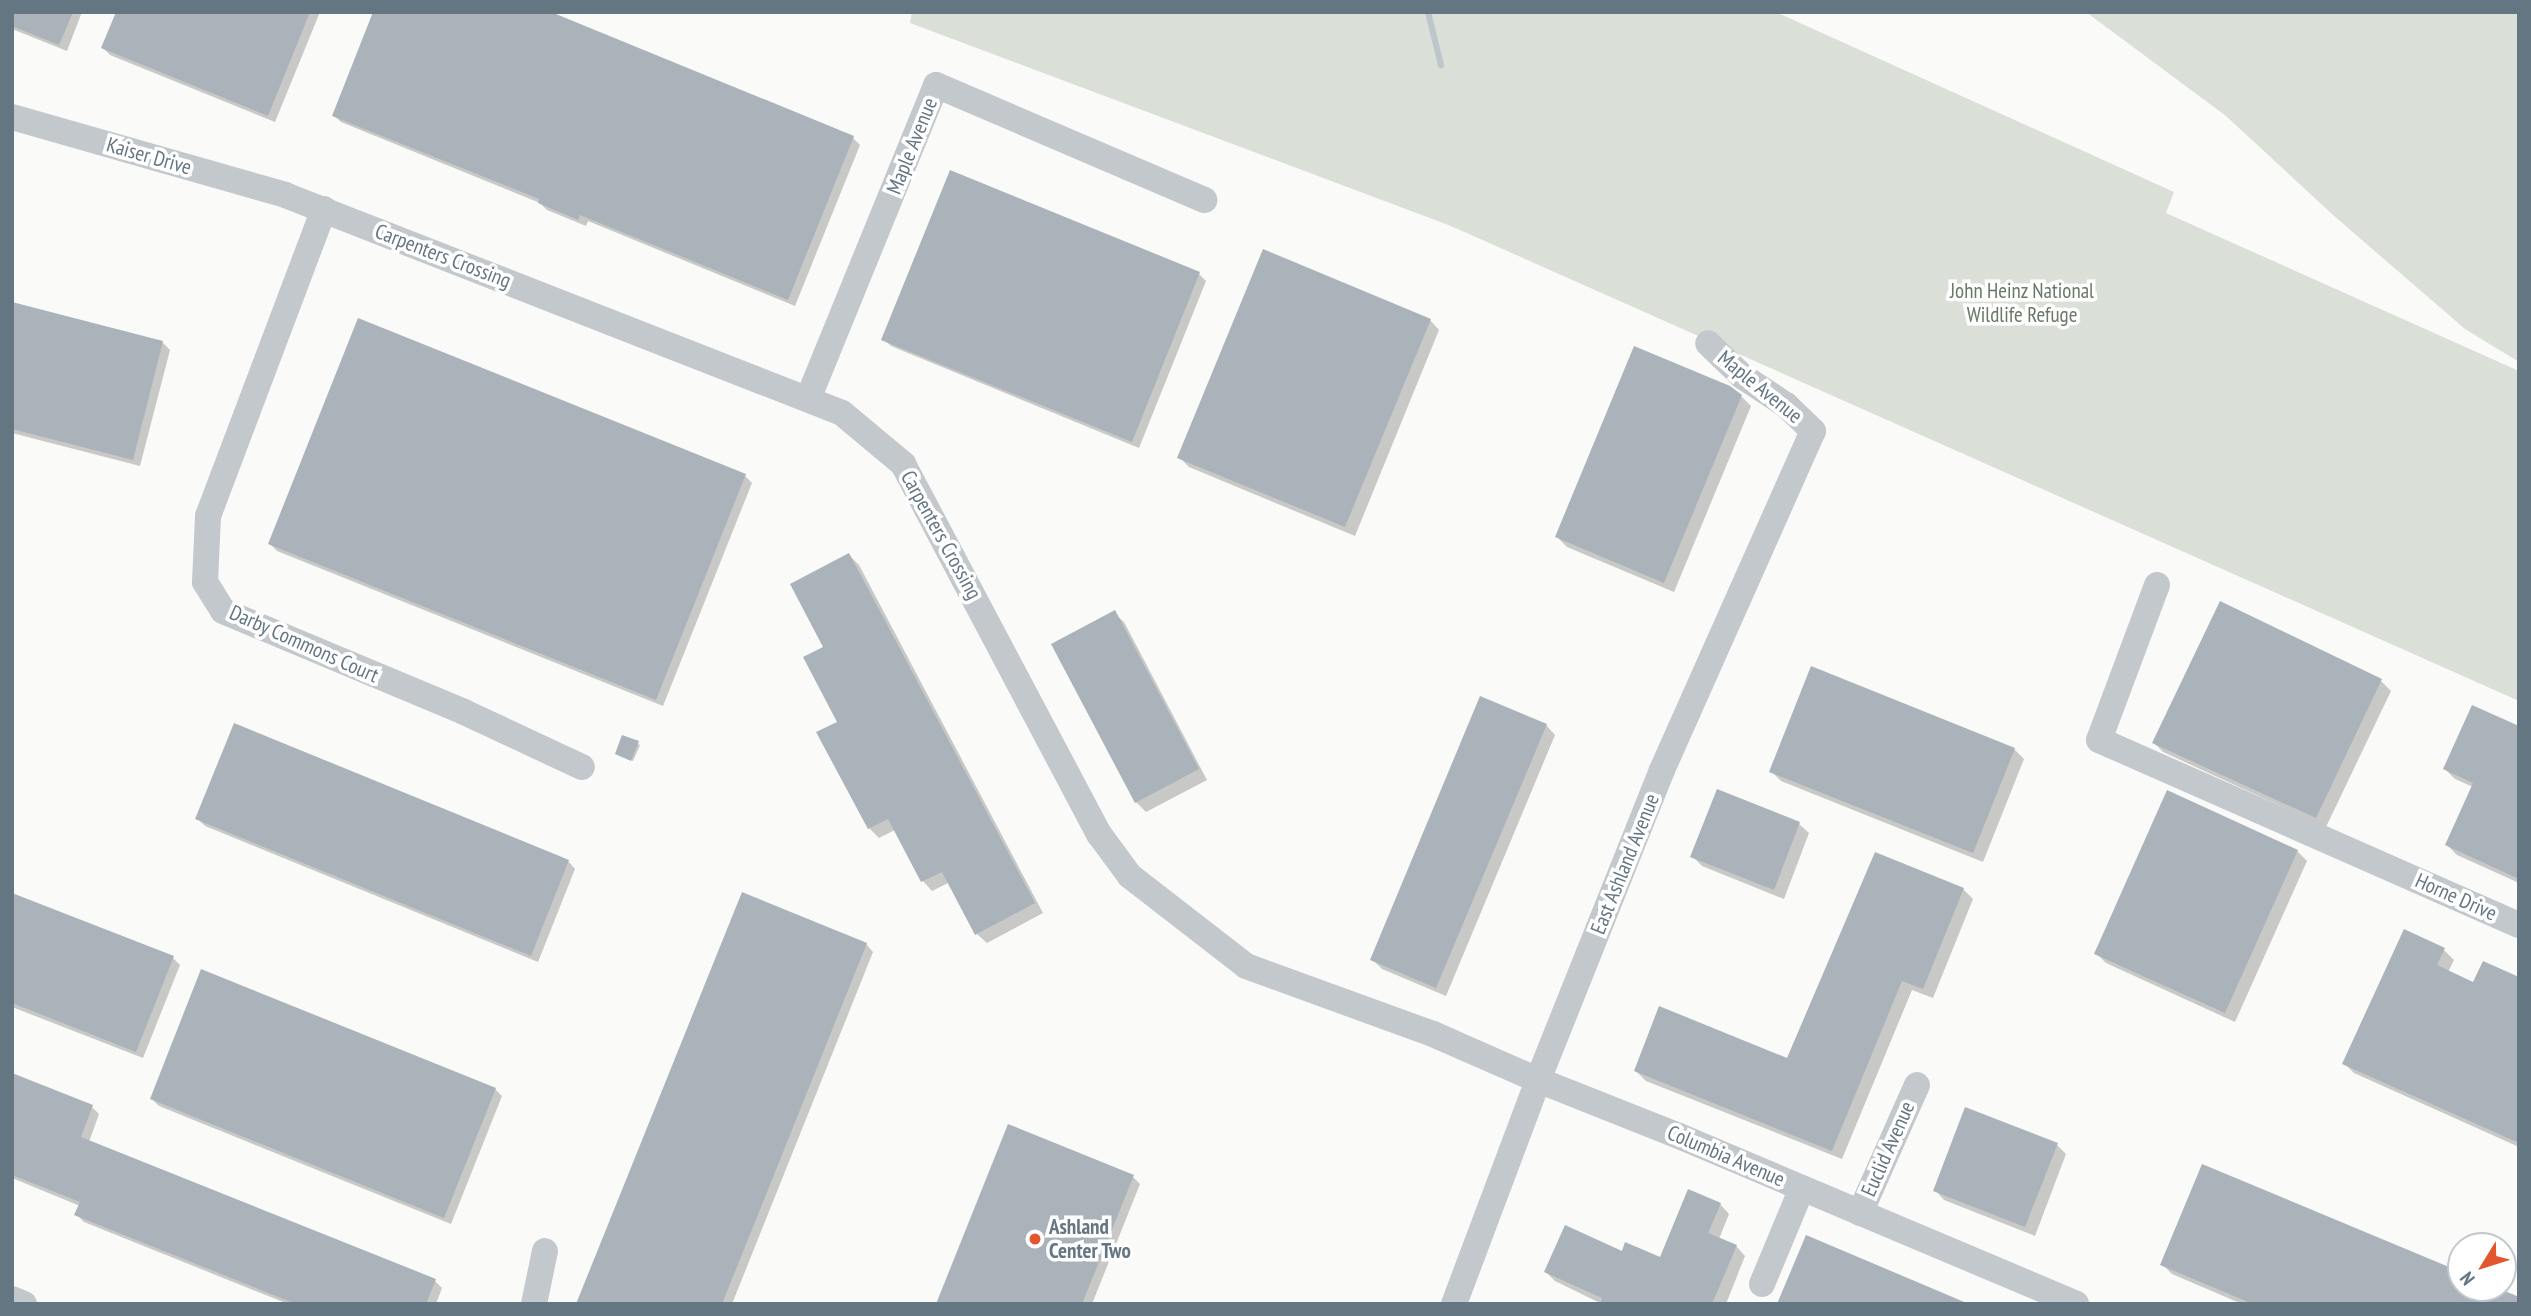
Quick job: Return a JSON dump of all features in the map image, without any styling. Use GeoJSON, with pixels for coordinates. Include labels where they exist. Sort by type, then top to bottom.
{"type":"FeatureCollection","features":[{"type":"Feature","properties":{"kind":"street","name":"Maple Avenue"},"geometry":{"type":"LineString","coordinates":[[808,399],[936,85],[1204,200]]}},
{"type":"Feature","properties":{"kind":"street","name":"Kaiser Drive"},"geometry":{"type":"LineString","coordinates":[[12,117],[285,195]]}},
{"type":"Feature","properties":{"kind":"street","name":"Carpenters Crossing"},"geometry":{"type":"LineString","coordinates":[[285,195],[842,413],[903,464],[1099,834],[1130,876],[1246,965],[1374,1011]]}},
{"type":"Feature","properties":{"kind":"street","name":"Darby Commons Court"},"geometry":{"type":"LineString","coordinates":[[324,209],[208,516],[205,582],[223,611],[464,712],[582,767]]}},
{"type":"Feature","properties":{"kind":"street","name":"Maple Avenue"},"geometry":{"type":"LineString","coordinates":[[1708,343],[1742,376],[1786,405],[1813,431]]}},
{"type":"Feature","properties":{"kind":"street","name":"East Ashland Avenue"},"geometry":{"type":"LineString","coordinates":[[1454,1304],[1538,1080],[1662,770],[1813,431]]}},
{"type":"Feature","properties":{"kind":"street","name":"Horne Drive"},"geometry":{"type":"LineString","coordinates":[[2157,585],[2099,740],[2519,925]]}},
{"type":"Feature","properties":{"kind":"street","name":"Columbia Avenue"},"geometry":{"type":"LineString","coordinates":[[1374,1011],[2077,1304]]}},
{"type":"Feature","properties":{"kind":"street","name":"Euclid Avenue"},"geometry":{"type":"LineString","coordinates":[[1860,1213],[1917,1085]]}},
{"type":"Feature","properties":{"kind":"street"},"geometry":{"type":"LineString","coordinates":[[1762,1284],[1802,1188]]}},
{"type":"Feature","properties":{"kind":"street"},"geometry":{"type":"LineString","coordinates":[[534,1304],[545,1251]]}},
{"type":"Feature","properties":{"kind":"street"},"geometry":{"type":"LineString","coordinates":[[12,1299],[24,1304]]}},
{"type":"Feature","properties":{"kind":"green space","name":"John Heinz National Wildlife Refuge"},"geometry":{"type":"Polygon","coordinates":[[[912,12],[1776,12],[2174,192],[2166,213],[2519,371],[2519,701],[1451,226],[910,23],[912,12]]]}},
{"type":"Feature","properties":{"kind":"green space"},"geometry":{"type":"Polygon","coordinates":[[[2086,12],[2519,12],[2519,362],[2465,329],[2333,215],[2226,116],[2086,12]]]}},
{"type":"Feature","properties":{"kind":"building"},"geometry":{"type":"Polygon","coordinates":[[[12,12],[73,12],[59,45],[12,26],[12,12]]]}},
{"type":"Feature","properties":{"kind":"building"},"geometry":{"type":"Polygon","coordinates":[[[116,12],[310,12],[268,116],[101,48],[116,12]]]}},
{"type":"Feature","properties":{"kind":"building"},"geometry":{"type":"Polygon","coordinates":[[[373,12],[551,12],[854,136],[788,300],[580,215],[578,220],[538,203],[539,199],[332,116],[373,12]]]}},
{"type":"Feature","properties":{"kind":"building"},"geometry":{"type":"Polygon","coordinates":[[[950,170],[1200,272],[1132,442],[881,340],[950,170]]]}},
{"type":"Feature","properties":{"kind":"building"},"geometry":{"type":"Polygon","coordinates":[[[1263,249],[1431,319],[1345,527],[1177,458],[1263,249]]]}},
{"type":"Feature","properties":{"kind":"building"},"geometry":{"type":"Polygon","coordinates":[[[12,302],[163,341],[133,460],[12,429],[12,302]]]}},
{"type":"Feature","properties":{"kind":"building"},"geometry":{"type":"Polygon","coordinates":[[[358,318],[746,474],[656,700],[268,544],[358,318]]]}},
{"type":"Feature","properties":{"kind":"building"},"geometry":{"type":"Polygon","coordinates":[[[1634,346],[1730,386],[1742,395],[1664,583],[1555,537],[1634,346]]]}},
{"type":"Feature","properties":{"kind":"building"},"geometry":{"type":"Polygon","coordinates":[[[849,553],[1035,903],[975,935],[942,872],[921,882],[888,819],[868,829],[816,732],[837,722],[803,657],[823,647],[790,584],[849,553]]]}},
{"type":"Feature","properties":{"kind":"building"},"geometry":{"type":"Polygon","coordinates":[[[2220,601],[2382,679],[2316,818],[2152,743],[2220,601]]]}},
{"type":"Feature","properties":{"kind":"building"},"geometry":{"type":"Polygon","coordinates":[[[1115,610],[1199,769],[1135,803],[1051,644],[1115,610]]]}},
{"type":"Feature","properties":{"kind":"building"},"geometry":{"type":"Polygon","coordinates":[[[1811,666],[2015,748],[1973,853],[1769,772],[1811,666]]]}},
{"type":"Feature","properties":{"kind":"building"},"geometry":{"type":"Polygon","coordinates":[[[1480,696],[1547,724],[1436,988],[1370,960],[1480,696]]]}},
{"type":"Feature","properties":{"kind":"building"},"geometry":{"type":"Polygon","coordinates":[[[2472,705],[2519,726],[2519,879],[2445,845],[2473,783],[2443,769],[2472,705]]]}},
{"type":"Feature","properties":{"kind":"building"},"geometry":{"type":"Polygon","coordinates":[[[234,723],[569,860],[531,956],[195,819],[234,723]]]}},
{"type":"Feature","properties":{"kind":"building"},"geometry":{"type":"Polygon","coordinates":[[[622,735],[639,741],[631,761],[615,754],[622,735]]]}},
{"type":"Feature","properties":{"kind":"building"},"geometry":{"type":"Polygon","coordinates":[[[1717,789],[1800,822],[1774,890],[1690,857],[1717,789]]]}},
{"type":"Feature","properties":{"kind":"building"},"geometry":{"type":"Polygon","coordinates":[[[2167,790],[2298,850],[2225,1013],[2094,954],[2167,790]]]}},
{"type":"Feature","properties":{"kind":"building"},"geometry":{"type":"Polygon","coordinates":[[[1875,852],[1964,888],[1923,989],[1902,981],[1832,1151],[1634,1071],[1659,1006],[1787,1058],[1875,852]]]}},
{"type":"Feature","properties":{"kind":"building"},"geometry":{"type":"Polygon","coordinates":[[[742,892],[867,943],[722,1304],[576,1304],[742,892]]]}},
{"type":"Feature","properties":{"kind":"building"},"geometry":{"type":"Polygon","coordinates":[[[12,893],[174,956],[136,1052],[12,1003],[12,893]]]}},
{"type":"Feature","properties":{"kind":"building"},"geometry":{"type":"Polygon","coordinates":[[[2404,929],[2445,948],[2437,965],[2473,982],[2483,961],[2519,977],[2519,1143],[2342,1064],[2404,929]]]}},
{"type":"Feature","properties":{"kind":"building"},"geometry":{"type":"Polygon","coordinates":[[[201,969],[496,1088],[444,1218],[150,1099],[201,969]]]}},
{"type":"Feature","properties":{"kind":"building"},"geometry":{"type":"Polygon","coordinates":[[[12,1073],[93,1105],[81,1137],[436,1279],[426,1304],[296,1304],[74,1215],[80,1202],[12,1175],[12,1073]]]}},
{"type":"Feature","properties":{"kind":"building"},"geometry":{"type":"Polygon","coordinates":[[[1965,1107],[2058,1143],[2025,1227],[1933,1191],[1965,1107]]]}},
{"type":"Feature","properties":{"kind":"building","name":"Ashland Center Two"},"geometry":{"type":"Polygon","coordinates":[[[1008,1124],[1134,1175],[1082,1304],[936,1304],[1008,1124]]]}},
{"type":"Feature","properties":{"kind":"building"},"geometry":{"type":"Polygon","coordinates":[[[2202,1164],[2447,1266],[2447,1302],[2517,1302],[2517,1296],[2519,1304],[2253,1304],[2160,1265],[2202,1164]]]}},
{"type":"Feature","properties":{"kind":"building"},"geometry":{"type":"Polygon","coordinates":[[[1688,1189],[1721,1203],[1708,1233],[1737,1245],[1712,1304],[1600,1304],[1602,1298],[1544,1272],[1565,1225],[1622,1251],[1625,1242],[1660,1257],[1688,1189]]]}},
{"type":"Feature","properties":{"kind":"building"},"geometry":{"type":"Polygon","coordinates":[[[1806,1235],[1969,1304],[1777,1304],[1806,1235]]]}},
{"type":"Feature","properties":{"kind":"waterway"},"geometry":{"type":"LineString","coordinates":[[1428,12],[1441,65]]}},
{"type":"Feature","properties":{"kind":"place","name":"Ashland Center Two"},"geometry":{"type":"Point","coordinates":[1035,1239]}}]}
